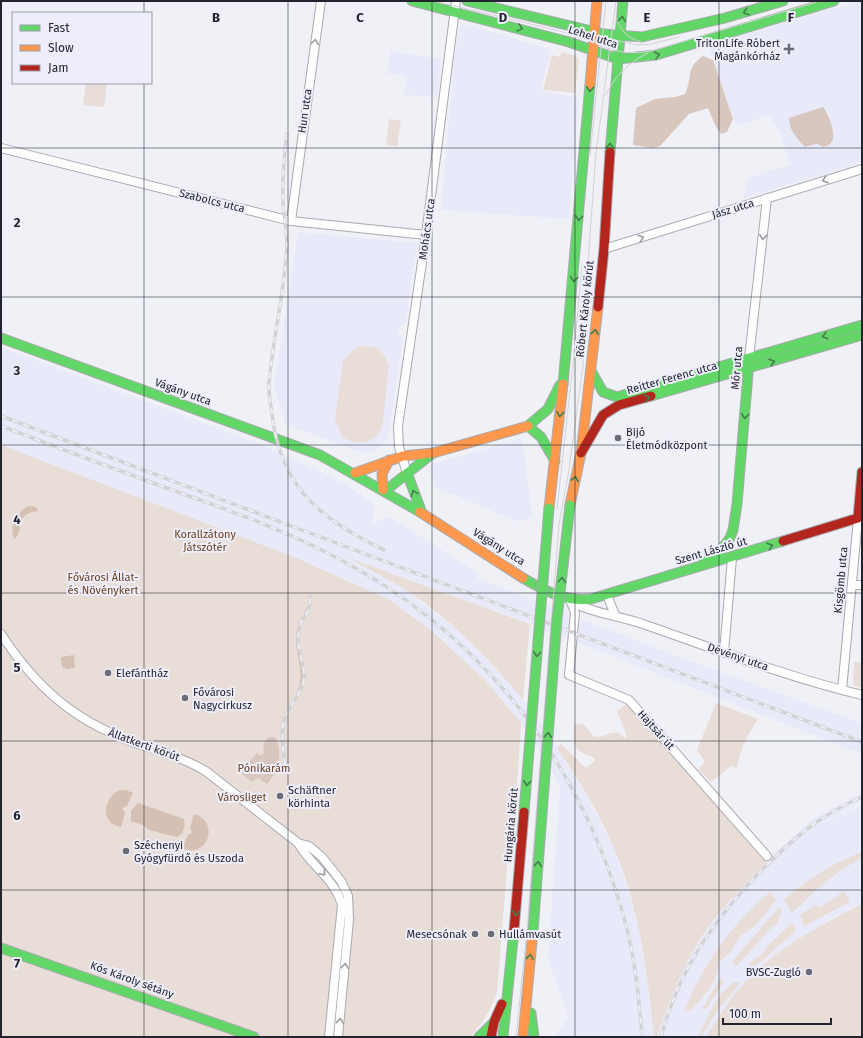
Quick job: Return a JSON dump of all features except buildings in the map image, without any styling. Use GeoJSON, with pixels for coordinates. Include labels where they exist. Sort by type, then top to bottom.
{"type":"FeatureCollection","features":[{"type":"Feature","properties":{"kind":"main road","name":"Lehel utca"},"geometry":{"type":"LineString","coordinates":[[412,1],[455,11],[618,58],[656,56],[834,1]]}},
{"type":"Feature","properties":{"kind":"main road","name":"Lehel utca"},"geometry":{"type":"LineString","coordinates":[[467,1],[595,32],[620,36],[652,36],[725,18],[781,1]]}},
{"type":"Feature","properties":{"kind":"main road","name":"Róbert Károly körút"},"geometry":{"type":"LineString","coordinates":[[540,615],[548,508],[555,461],[564,375],[597,1]]}},
{"type":"Feature","properties":{"kind":"main road","name":"Róbert Károly körút"},"geometry":{"type":"LineString","coordinates":[[527,983],[533,931],[557,619],[570,505],[580,453],[591,370],[604,249],[612,111],[623,1]]}},
{"type":"Feature","properties":{"kind":"main road","name":"Reitter Ferenc utca"},"geometry":{"type":"LineString","coordinates":[[580,453],[603,415],[615,407],[862,325]]}},
{"type":"Feature","properties":{"kind":"main road","name":"Reitter Ferenc utca"},"geometry":{"type":"LineString","coordinates":[[591,370],[602,392],[608,396],[616,397],[862,335]]}},
{"type":"Feature","properties":{"kind":"main road","name":"Vágány utca"},"geometry":{"type":"LineString","coordinates":[[1,338],[320,455],[355,473],[422,513],[536,584],[568,600]]}},
{"type":"Feature","properties":{"kind":"main road","name":"Mór utca"},"geometry":{"type":"LineString","coordinates":[[692,568],[720,551],[730,538],[733,530],[737,504],[749,363]]}},
{"type":"Feature","properties":{"kind":"main road"},"geometry":{"type":"LineString","coordinates":[[355,473],[401,456],[420,452],[433,453],[528,426],[538,420],[552,405],[564,375]]}},
{"type":"Feature","properties":{"kind":"main road"},"geometry":{"type":"LineString","coordinates":[[528,426],[536,430],[544,438],[555,461]]}},
{"type":"Feature","properties":{"kind":"main road"},"geometry":{"type":"LineString","coordinates":[[389,460],[382,472],[381,478],[383,490],[390,487],[433,453]]}},
{"type":"Feature","properties":{"kind":"main road","name":"Kisgömb utca"},"geometry":{"type":"LineString","coordinates":[[860,517],[862,472]]}},
{"type":"Feature","properties":{"kind":"main road"},"geometry":{"type":"LineString","coordinates":[[407,474],[422,513]]}},
{"type":"Feature","properties":{"kind":"main road","name":"Szent László út"},"geometry":{"type":"LineString","coordinates":[[568,600],[607,596],[692,568],[732,558],[860,517]]}},
{"type":"Feature","properties":{"kind":"main road"},"geometry":{"type":"LineString","coordinates":[[730,538],[733,547],[737,552],[744,554]]}},
{"type":"Feature","properties":{"kind":"main road","name":"Hungária körút"},"geometry":{"type":"LineString","coordinates":[[503,1037],[514,930],[540,615]]}},
{"type":"Feature","properties":{"kind":"main road","name":"Kós Károly sétány"},"geometry":{"type":"LineString","coordinates":[[1,948],[254,1037]]}},
{"type":"Feature","properties":{"kind":"main road"},"geometry":{"type":"LineString","coordinates":[[523,1037],[527,983]]}},
{"type":"Feature","properties":{"kind":"main road"},"geometry":{"type":"LineString","coordinates":[[527,983],[531,998],[531,1018],[534,1037]]}},
{"type":"Feature","properties":{"kind":"main road"},"geometry":{"type":"LineString","coordinates":[[491,1037],[494,1022],[508,984]]}},
{"type":"Feature","properties":{"kind":"main road"},"geometry":{"type":"LineString","coordinates":[[479,1037],[494,1022]]}},
{"type":"Feature","properties":{"kind":"street","name":"Hun utca"},"geometry":{"type":"LineString","coordinates":[[291,221],[321,1]]}},
{"type":"Feature","properties":{"kind":"street","name":"Mohács utca"},"geometry":{"type":"LineString","coordinates":[[401,456],[398,447],[398,426],[426,235],[456,1]]}},
{"type":"Feature","properties":{"kind":"street","name":"Szabolcs utca"},"geometry":{"type":"LineString","coordinates":[[1,148],[291,221],[426,235]]}},
{"type":"Feature","properties":{"kind":"street","name":"Jász utca"},"geometry":{"type":"LineString","coordinates":[[604,249],[862,169]]}},
{"type":"Feature","properties":{"kind":"street","name":"Mór utca"},"geometry":{"type":"LineString","coordinates":[[749,363],[767,198]]}},
{"type":"Feature","properties":{"kind":"street"},"geometry":{"type":"LineString","coordinates":[[401,456],[407,474]]}},
{"type":"Feature","properties":{"kind":"street","name":"Kisgömb utca"},"geometry":{"type":"LineString","coordinates":[[842,690],[860,517]]}},
{"type":"Feature","properties":{"kind":"street"},"geometry":{"type":"LineString","coordinates":[[724,652],[732,558]]}},
{"type":"Feature","properties":{"kind":"street"},"geometry":{"type":"LineString","coordinates":[[853,585],[862,586]]}},
{"type":"Feature","properties":{"kind":"street"},"geometry":{"type":"LineString","coordinates":[[607,596],[615,615]]}},
{"type":"Feature","properties":{"kind":"street","name":"Dévényi utca"},"geometry":{"type":"LineString","coordinates":[[568,600],[583,607],[615,615],[724,652],[862,695]]}},
{"type":"Feature","properties":{"kind":"street","name":"Hajtsár út"},"geometry":{"type":"LineString","coordinates":[[568,600],[575,613],[569,675],[629,700],[767,856]]}},
{"type":"Feature","properties":{"kind":"street"},"geometry":{"type":"LineString","coordinates":[[575,613],[583,607]]}},
{"type":"Feature","properties":{"kind":"street","name":"Állatkerti körút"},"geometry":{"type":"LineString","coordinates":[[1,634],[33,678],[69,710],[108,732],[193,763],[222,783],[298,843],[334,887],[342,906],[329,1037]]}},
{"type":"Feature","properties":{"kind":"street","name":"Állatkerti körút"},"geometry":{"type":"LineString","coordinates":[[298,843],[310,846],[322,857],[341,881],[348,896],[349,920],[338,1037]]}},
{"type":"Feature","properties":{"kind":"shaded area"},"geometry":{"type":"Polygon","coordinates":[[[857,1],[862,1],[862,162],[743,199],[748,178],[790,165],[780,132],[769,115],[736,126],[708,45],[857,1]]]}},
{"type":"Feature","properties":{"kind":"shaded area"},"geometry":{"type":"Polygon","coordinates":[[[462,23],[552,50],[540,90],[579,98],[569,219],[441,210],[454,62],[459,26],[462,23]]]}},
{"type":"Feature","properties":{"kind":"shaded area"},"geometry":{"type":"Polygon","coordinates":[[[391,51],[441,59],[438,97],[404,95],[407,76],[387,73],[391,51]]]}},
{"type":"Feature","properties":{"kind":"shaded area"},"geometry":{"type":"Polygon","coordinates":[[[298,232],[417,243],[406,322],[400,326],[398,332],[403,338],[390,428],[387,438],[381,446],[372,452],[363,453],[285,424],[274,385],[298,232]]]}},
{"type":"Feature","properties":{"kind":"shaded area"},"geometry":{"type":"Polygon","coordinates":[[[1,347],[263,445],[343,482],[374,504],[373,523],[390,517],[479,574],[477,578],[668,653],[862,723],[862,754],[526,622],[352,559],[408,592],[456,629],[501,674],[532,711],[561,754],[585,793],[614,848],[637,918],[649,979],[654,1037],[557,1037],[557,1033],[569,1017],[548,960],[560,786],[548,763],[521,723],[486,681],[431,630],[388,599],[319,568],[1,446],[1,347]]]}},
{"type":"Feature","properties":{"kind":"shaded area"},"geometry":{"type":"Polygon","coordinates":[[[522,438],[532,517],[519,522],[435,487],[430,465],[522,438]]]}},
{"type":"Feature","properties":{"kind":"shaded area"},"geometry":{"type":"Polygon","coordinates":[[[28,506],[36,507],[38,511],[26,515],[23,518],[15,539],[12,530],[13,525],[17,516],[24,508],[28,506]]]}},
{"type":"Feature","properties":{"kind":"shaded area"},"geometry":{"type":"Polygon","coordinates":[[[74,655],[75,668],[67,669],[62,667],[61,657],[74,655]]]}},
{"type":"Feature","properties":{"kind":"shaded area"},"geometry":{"type":"Polygon","coordinates":[[[120,790],[126,790],[133,793],[127,806],[122,808],[125,813],[121,827],[114,825],[109,821],[106,810],[110,798],[114,793],[120,790]]]}},
{"type":"Feature","properties":{"kind":"shaded area"},"geometry":{"type":"Polygon","coordinates":[[[862,793],[862,801],[825,822],[862,805],[862,904],[830,919],[765,962],[745,982],[706,1037],[657,1037],[670,998],[692,951],[730,899],[777,851],[814,818],[862,793]]]}},
{"type":"Feature","properties":{"kind":"shaded area"},"geometry":{"type":"Polygon","coordinates":[[[138,803],[184,819],[184,827],[181,834],[177,837],[149,830],[143,825],[131,821],[131,811],[138,803]]]}},
{"type":"Feature","properties":{"kind":"shaded area"},"geometry":{"type":"Polygon","coordinates":[[[194,814],[202,818],[207,824],[209,831],[208,838],[204,845],[198,849],[191,850],[182,848],[188,835],[192,833],[190,828],[194,814]]]}},
{"type":"Feature","properties":{"kind":"green space"},"geometry":{"type":"Polygon","coordinates":[[[562,52],[576,56],[579,61],[575,93],[543,90],[552,55],[560,57],[562,52]]]}},
{"type":"Feature","properties":{"kind":"green space"},"geometry":{"type":"Polygon","coordinates":[[[703,56],[713,60],[733,119],[727,132],[721,134],[716,127],[708,108],[689,114],[660,146],[653,148],[633,145],[636,108],[655,99],[675,97],[685,94],[690,73],[697,60],[703,56]]]}},
{"type":"Feature","properties":{"kind":"green space"},"geometry":{"type":"Polygon","coordinates":[[[86,84],[107,84],[104,107],[83,105],[86,84]]]}},
{"type":"Feature","properties":{"kind":"green space"},"geometry":{"type":"Polygon","coordinates":[[[823,107],[831,122],[833,139],[830,144],[825,147],[817,144],[805,147],[792,131],[789,118],[823,107]]]}},
{"type":"Feature","properties":{"kind":"green space"},"geometry":{"type":"Polygon","coordinates":[[[389,119],[401,121],[397,146],[386,145],[389,119]]]}},
{"type":"Feature","properties":{"kind":"green space"},"geometry":{"type":"Polygon","coordinates":[[[366,346],[377,348],[384,355],[389,365],[382,428],[370,441],[359,443],[342,437],[335,419],[343,361],[358,347],[366,346]]]}},
{"type":"Feature","properties":{"kind":"green space","name":"Városliget"},"geometry":{"type":"Polygon","coordinates":[[[1,445],[294,557],[388,599],[431,630],[486,681],[521,723],[518,772],[508,855],[497,993],[492,1006],[478,1028],[469,1037],[1,1037],[1,445]]]}},
{"type":"Feature","properties":{"kind":"green space"},"geometry":{"type":"Polygon","coordinates":[[[349,558],[530,624],[523,700],[470,641],[424,602],[393,582],[349,558]]]}},
{"type":"Feature","properties":{"kind":"green space"},"geometry":{"type":"Polygon","coordinates":[[[854,662],[862,663],[862,688],[853,685],[854,662]]]}},
{"type":"Feature","properties":{"kind":"green space"},"geometry":{"type":"Polygon","coordinates":[[[716,703],[758,719],[745,742],[737,768],[731,766],[711,782],[698,769],[705,762],[697,750],[716,703]]]}},
{"type":"Feature","properties":{"kind":"green space"},"geometry":{"type":"Polygon","coordinates":[[[627,704],[767,862],[722,909],[700,939],[685,965],[657,1037],[654,1037],[649,989],[641,941],[623,871],[614,848],[595,810],[557,748],[561,744],[586,768],[596,760],[578,750],[574,744],[573,733],[575,725],[584,725],[595,737],[600,737],[614,732],[625,738],[627,736],[617,711],[627,704]]]}},
{"type":"Feature","properties":{"kind":"green space","name":"Pónikarám"},"geometry":{"type":"Polygon","coordinates":[[[269,737],[275,737],[278,743],[279,756],[277,768],[267,784],[258,778],[252,782],[242,774],[247,764],[257,753],[261,756],[264,753],[264,744],[269,737]]]}},
{"type":"Feature","properties":{"kind":"green space"},"geometry":{"type":"Polygon","coordinates":[[[862,852],[862,858],[833,876],[792,913],[784,900],[793,892],[811,878],[831,866],[862,852]]]}},
{"type":"Feature","properties":{"kind":"green space"},"geometry":{"type":"Polygon","coordinates":[[[844,891],[850,902],[804,926],[800,915],[815,905],[820,907],[844,891]]]}},
{"type":"Feature","properties":{"kind":"green space"},"geometry":{"type":"Polygon","coordinates":[[[770,892],[776,901],[754,927],[740,936],[731,952],[719,962],[716,976],[700,1001],[690,1011],[684,1011],[701,976],[720,946],[742,919],[770,892]]]}},
{"type":"Feature","properties":{"kind":"green space","name":"BVSC-Zugló"},"geometry":{"type":"Polygon","coordinates":[[[862,904],[862,1037],[706,1037],[724,1008],[757,970],[800,938],[832,919],[862,904]]]}},
{"type":"Feature","properties":{"kind":"green space"},"geometry":{"type":"Polygon","coordinates":[[[779,907],[782,910],[778,923],[770,929],[737,966],[732,962],[779,907]]]}},
{"type":"Feature","properties":{"kind":"green space"},"geometry":{"type":"Polygon","coordinates":[[[792,923],[795,926],[795,932],[746,973],[750,963],[762,954],[768,945],[792,923]]]}},
{"type":"Feature","properties":{"kind":"green space"},"geometry":{"type":"Polygon","coordinates":[[[721,977],[724,982],[706,1009],[702,1009],[721,977]]]}},
{"type":"Feature","properties":{"kind":"green space"},"geometry":{"type":"Polygon","coordinates":[[[735,982],[740,983],[716,1013],[701,1037],[698,1037],[718,999],[729,986],[735,982]]]}},
{"type":"Feature","properties":{"kind":"waterway"},"geometry":{"type":"LineString","coordinates":[[298,693],[302,678],[297,644],[297,632],[308,607]]}},
{"type":"Feature","properties":{"kind":"tram line"},"geometry":{"type":"LineString","coordinates":[[433,1],[563,32],[606,48],[637,53],[651,51],[820,1]]}},
{"type":"Feature","properties":{"kind":"tram line"},"geometry":{"type":"LineString","coordinates":[[590,155],[606,1]]}},
{"type":"Feature","properties":{"kind":"tram line"},"geometry":{"type":"LineString","coordinates":[[516,1037],[527,930],[559,524],[568,476],[583,365],[596,153],[616,1]]}},
{"type":"Feature","properties":{"kind":"tram line"},"geometry":{"type":"LineString","coordinates":[[616,17],[625,33],[641,42]]}},
{"type":"Feature","properties":{"kind":"tram line"},"geometry":{"type":"LineString","coordinates":[[583,33],[637,45],[651,44],[679,37]]}},
{"type":"Feature","properties":{"kind":"tram line"},"geometry":{"type":"LineString","coordinates":[[606,95],[623,70],[648,53]]}},
{"type":"Feature","properties":{"kind":"tram line"},"geometry":{"type":"LineString","coordinates":[[557,509],[582,264]]}},
{"type":"Feature","properties":{"kind":"railway"},"geometry":{"type":"LineString","coordinates":[[287,134],[283,185],[283,203],[287,240],[286,262],[269,388],[273,422],[278,446],[297,485],[310,501],[325,515],[343,527],[384,550]]}},
{"type":"Feature","properties":{"kind":"railway"},"geometry":{"type":"LineString","coordinates":[[1,416],[862,742]]}},
{"type":"Feature","properties":{"kind":"railway"},"geometry":{"type":"LineString","coordinates":[[1,426],[236,513],[321,549],[392,591],[440,626],[482,666],[520,709],[553,757],[582,807],[605,861],[624,918],[634,962],[642,1037]]}},
{"type":"Feature","properties":{"kind":"railway"},"geometry":{"type":"LineString","coordinates":[[285,764],[282,739],[283,727],[288,710],[303,684],[304,673],[298,636],[300,625],[310,606],[310,596]]}},
{"type":"Feature","properties":{"kind":"railway"},"geometry":{"type":"LineString","coordinates":[[661,1037],[677,990],[699,948],[727,909],[760,872],[807,829],[833,812],[862,797]]}},
{"type":"Feature","properties":{"kind":"traffic: fast"},"geometry":{"type":"LineString","coordinates":[[412,1],[569,42],[618,59],[656,55],[834,1]]}},
{"type":"Feature","properties":{"kind":"traffic: fast"},"geometry":{"type":"LineString","coordinates":[[467,1],[604,34],[642,37],[725,18],[783,1]]}},
{"type":"Feature","properties":{"kind":"traffic: fast"},"geometry":{"type":"LineString","coordinates":[[610,152],[623,1]]}},
{"type":"Feature","properties":{"kind":"traffic: fast"},"geometry":{"type":"LineString","coordinates":[[563,384],[590,85]]}},
{"type":"Feature","properties":{"kind":"traffic: fast"},"geometry":{"type":"LineString","coordinates":[[591,371],[603,392],[617,397],[862,325]]}},
{"type":"Feature","properties":{"kind":"traffic: fast"},"geometry":{"type":"LineString","coordinates":[[651,396],[862,335]]}},
{"type":"Feature","properties":{"kind":"traffic: fast"},"geometry":{"type":"LineString","coordinates":[[1,338],[320,455],[420,512]]}},
{"type":"Feature","properties":{"kind":"traffic: fast"},"geometry":{"type":"LineString","coordinates":[[704,562],[720,551],[730,538],[733,530],[737,504],[749,362]]}},
{"type":"Feature","properties":{"kind":"traffic: fast"},"geometry":{"type":"LineString","coordinates":[[528,426],[548,409],[560,385]]}},
{"type":"Feature","properties":{"kind":"traffic: fast"},"geometry":{"type":"LineString","coordinates":[[528,426],[541,437],[555,461]]}},
{"type":"Feature","properties":{"kind":"traffic: fast"},"geometry":{"type":"LineString","coordinates":[[383,490],[390,487],[433,453]]}},
{"type":"Feature","properties":{"kind":"traffic: fast"},"geometry":{"type":"LineString","coordinates":[[407,473],[422,513]]}},
{"type":"Feature","properties":{"kind":"traffic: fast"},"geometry":{"type":"LineString","coordinates":[[533,931],[557,619],[570,505]]}},
{"type":"Feature","properties":{"kind":"traffic: fast"},"geometry":{"type":"LineString","coordinates":[[524,812],[549,508]]}},
{"type":"Feature","properties":{"kind":"traffic: fast"},"geometry":{"type":"LineString","coordinates":[[523,578],[539,587],[564,597],[573,599],[591,599],[783,541]]}},
{"type":"Feature","properties":{"kind":"traffic: fast"},"geometry":{"type":"LineString","coordinates":[[503,1037],[514,930]]}},
{"type":"Feature","properties":{"kind":"traffic: fast"},"geometry":{"type":"LineString","coordinates":[[1,948],[254,1037]]}},
{"type":"Feature","properties":{"kind":"traffic: fast"},"geometry":{"type":"LineString","coordinates":[[531,1013],[534,1037]]}},
{"type":"Feature","properties":{"kind":"traffic: fast"},"geometry":{"type":"LineString","coordinates":[[479,1037],[494,1022]]}},
{"type":"Feature","properties":{"kind":"traffic: slow"},"geometry":{"type":"LineString","coordinates":[[590,85],[597,1]]}},
{"type":"Feature","properties":{"kind":"traffic: slow"},"geometry":{"type":"LineString","coordinates":[[570,505],[581,453],[598,307]]}},
{"type":"Feature","properties":{"kind":"traffic: slow"},"geometry":{"type":"LineString","coordinates":[[549,508],[563,384]]}},
{"type":"Feature","properties":{"kind":"traffic: slow"},"geometry":{"type":"LineString","coordinates":[[355,473],[403,456],[433,453],[528,426]]}},
{"type":"Feature","properties":{"kind":"traffic: slow"},"geometry":{"type":"LineString","coordinates":[[383,490],[382,474],[389,460]]}},
{"type":"Feature","properties":{"kind":"traffic: slow"},"geometry":{"type":"LineString","coordinates":[[420,512],[523,578]]}},
{"type":"Feature","properties":{"kind":"traffic: slow"},"geometry":{"type":"LineString","coordinates":[[523,1037],[533,931]]}},
{"type":"Feature","properties":{"kind":"traffic: jam"},"geometry":{"type":"LineString","coordinates":[[598,307],[604,249],[610,152]]}},
{"type":"Feature","properties":{"kind":"traffic: jam"},"geometry":{"type":"LineString","coordinates":[[581,453],[603,415],[619,405],[651,396]]}},
{"type":"Feature","properties":{"kind":"traffic: jam"},"geometry":{"type":"LineString","coordinates":[[783,541],[858,518],[862,472]]}},
{"type":"Feature","properties":{"kind":"traffic: jam"},"geometry":{"type":"LineString","coordinates":[[514,930],[524,812]]}},
{"type":"Feature","properties":{"kind":"traffic: jam"},"geometry":{"type":"LineString","coordinates":[[491,1037],[494,1022],[502,1004]]}},
{"type":"Feature","properties":{"kind":"place","name":"TritonLife Róbert Magánkórház"},"geometry":{"type":"Point","coordinates":[789,49]}},
{"type":"Feature","properties":{"kind":"place","name":"Bijó Életmódközpont"},"geometry":{"type":"Point","coordinates":[618,438]}},
{"type":"Feature","properties":{"kind":"place","name":"Elefántház"},"geometry":{"type":"Point","coordinates":[108,673]}},
{"type":"Feature","properties":{"kind":"place","name":"Fővárosi Nagycirkusz"},"geometry":{"type":"Point","coordinates":[185,698]}},
{"type":"Feature","properties":{"kind":"place","name":"Schäftner körhinta"},"geometry":{"type":"Point","coordinates":[280,796]}},
{"type":"Feature","properties":{"kind":"place","name":"Széchenyi Gyógyfürdő és Uszoda"},"geometry":{"type":"Point","coordinates":[126,851]}},
{"type":"Feature","properties":{"kind":"place","name":"Mesecsónak"},"geometry":{"type":"Point","coordinates":[475,934]}},
{"type":"Feature","properties":{"kind":"place","name":"Hullámvasút"},"geometry":{"type":"Point","coordinates":[491,934]}},
{"type":"Feature","properties":{"kind":"place","name":"BVSC-Zugló"},"geometry":{"type":"Point","coordinates":[809,972]}},
{"type":"Feature","properties":{"kind":"park label","name":"Korallzátony Játszótér"},"geometry":{"type":"Point","coordinates":[205,540]}},
{"type":"Feature","properties":{"kind":"park label","name":"Fővárosi Állat- és Növénykert"},"geometry":{"type":"Point","coordinates":[103,583]}}]}
